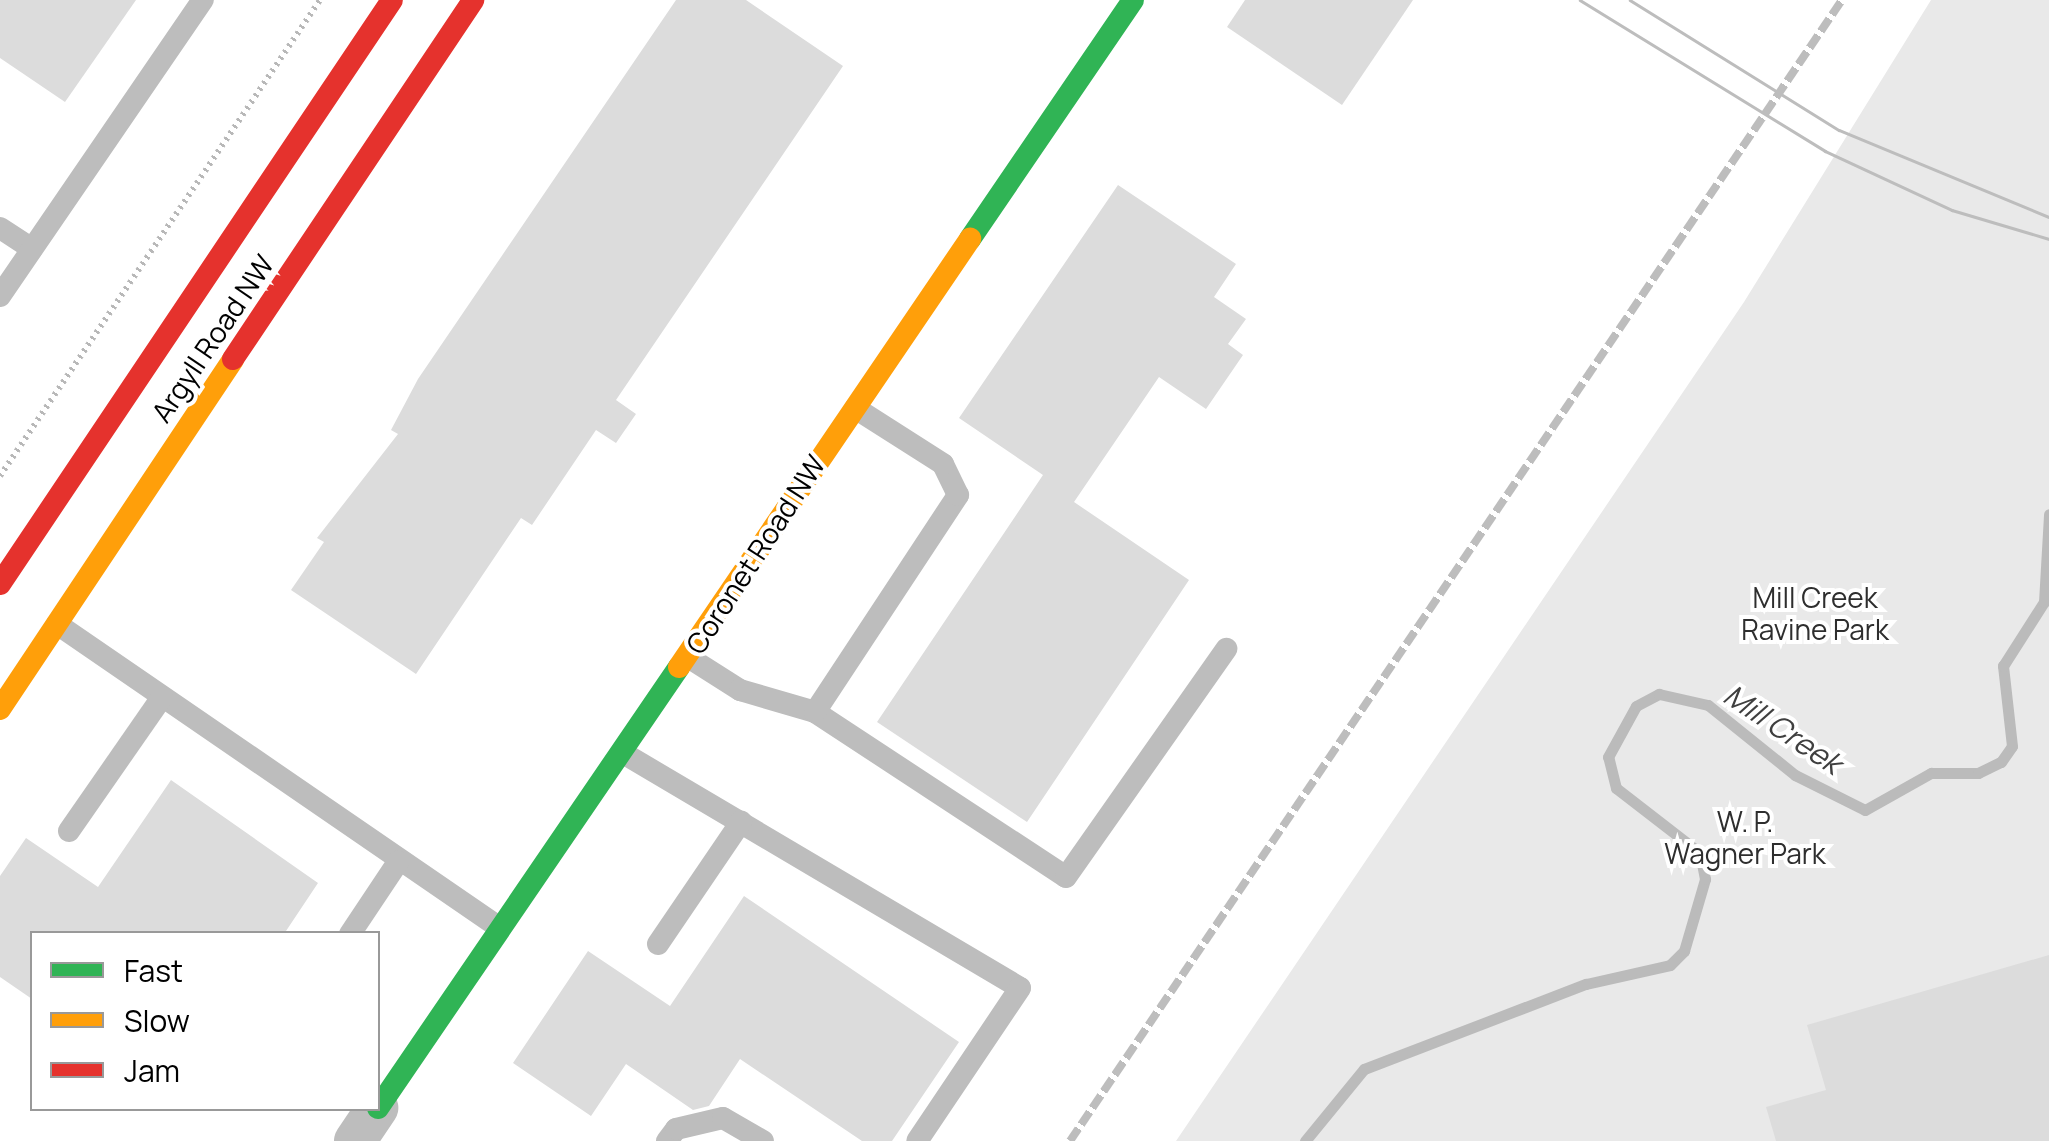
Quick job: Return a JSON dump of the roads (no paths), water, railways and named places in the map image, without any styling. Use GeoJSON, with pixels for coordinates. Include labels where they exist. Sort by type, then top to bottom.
{"type":"FeatureCollection","features":[{"type":"Feature","properties":{"kind":"main road","name":"Argyll Road NW"},"geometry":{"type":"LineString","coordinates":[[0,584],[392,0]]}},
{"type":"Feature","properties":{"kind":"main road","name":"Argyll Road NW"},"geometry":{"type":"LineString","coordinates":[[0,709],[473,0]]}},
{"type":"Feature","properties":{"kind":"main road","name":"Coronet Road NW"},"geometry":{"type":"LineString","coordinates":[[380,1104],[623,753],[1133,0]]}},
{"type":"Feature","properties":{"kind":"street","name":"Coronet Road NW"},"geometry":{"type":"LineString","coordinates":[[355,1141],[375,1111]]}},
{"type":"Feature","properties":{"kind":"lane"},"geometry":{"type":"LineString","coordinates":[[0,296],[202,0]]}},
{"type":"Feature","properties":{"kind":"lane"},"geometry":{"type":"LineString","coordinates":[[0,228],[32,249]]}},
{"type":"Feature","properties":{"kind":"lane"},"geometry":{"type":"LineString","coordinates":[[815,712],[958,495],[943,464],[854,407]]}},
{"type":"Feature","properties":{"kind":"lane"},"geometry":{"type":"LineString","coordinates":[[57,624],[398,862],[500,928]]}},
{"type":"Feature","properties":{"kind":"lane"},"geometry":{"type":"LineString","coordinates":[[688,656],[740,690],[815,712],[1066,877],[1226,649]]}},
{"type":"Feature","properties":{"kind":"lane"},"geometry":{"type":"LineString","coordinates":[[69,831],[162,697]]}},
{"type":"Feature","properties":{"kind":"lane"},"geometry":{"type":"LineString","coordinates":[[623,753],[1020,988],[916,1141]]}},
{"type":"Feature","properties":{"kind":"lane"},"geometry":{"type":"LineString","coordinates":[[658,944],[741,822]]}},
{"type":"Feature","properties":{"kind":"lane"},"geometry":{"type":"LineString","coordinates":[[352,931],[398,862]]}},
{"type":"Feature","properties":{"kind":"lane"},"geometry":{"type":"LineString","coordinates":[[668,1141],[676,1128],[722,1118],[764,1141]]}},
{"type":"Feature","properties":{"kind":"waterway","name":"Mill Creek"},"geometry":{"type":"LineString","coordinates":[[1305,1141],[1364,1069],[1586,984],[1670,965],[1684,951],[1705,879],[1700,853],[1616,788],[1608,757],[1636,706],[1659,694],[1708,705],[1795,775],[1865,810],[1931,773],[1978,773],[2001,762],[2012,746],[2003,666],[2044,602],[2049,514]]}},
{"type":"Feature","properties":{"kind":"tram line"},"geometry":{"type":"LineString","coordinates":[[1580,0],[1825,151],[1952,210],[2049,239]]}},
{"type":"Feature","properties":{"kind":"tram line"},"geometry":{"type":"LineString","coordinates":[[1630,0],[1839,130],[2049,217]]}},
{"type":"Feature","properties":{"kind":"railway"},"geometry":{"type":"LineString","coordinates":[[1070,1141],[1842,0]]}},
{"type":"Feature","properties":{"kind":"park label","name":"Mill Creek Ravine Park"},"geometry":{"type":"Point","coordinates":[1815,613]}},
{"type":"Feature","properties":{"kind":"park label","name":"W. P. Wagner Park"},"geometry":{"type":"Point","coordinates":[1745,837]}}]}
